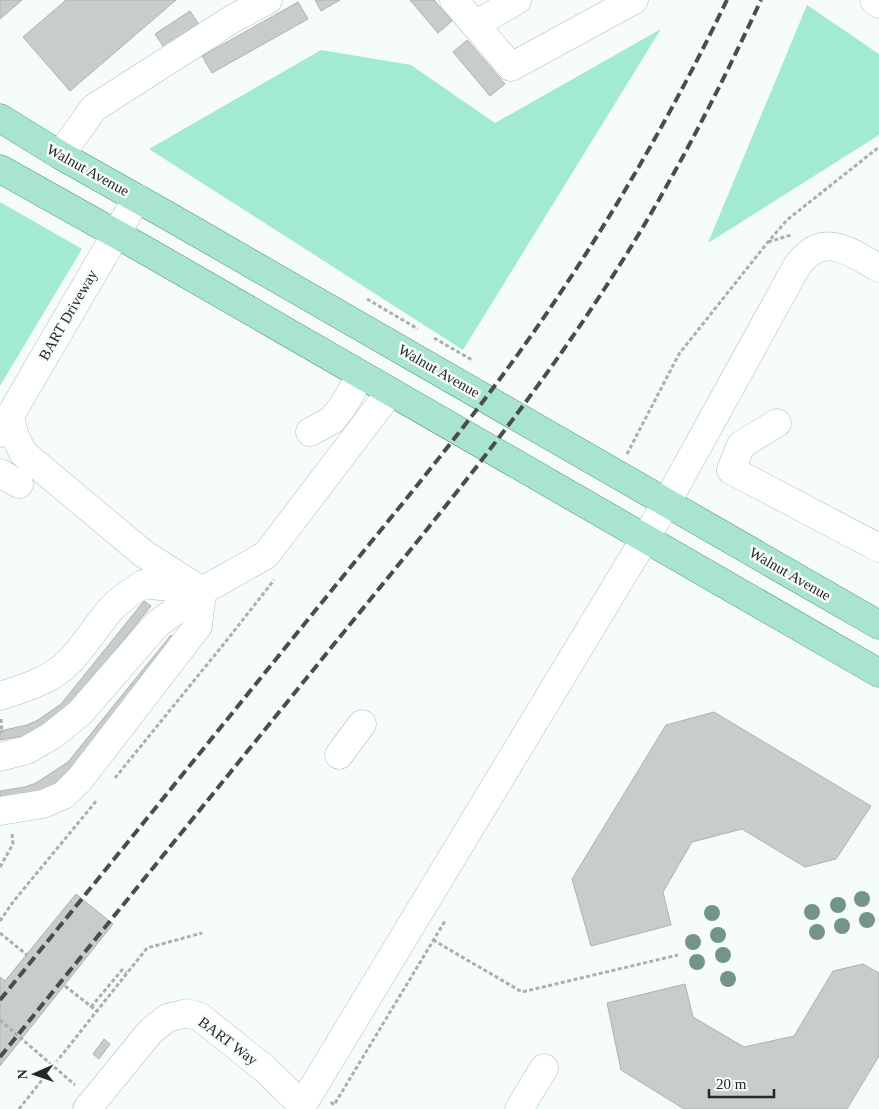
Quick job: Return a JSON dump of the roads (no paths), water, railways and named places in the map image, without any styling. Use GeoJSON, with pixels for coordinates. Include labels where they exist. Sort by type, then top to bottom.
{"type":"FeatureCollection","features":[{"type":"Feature","properties":{"kind":"main road","name":"Walnut Avenue"},"geometry":{"type":"LineString","coordinates":[[0,118],[60,156],[137,198],[879,625]]}},
{"type":"Feature","properties":{"kind":"main road"},"geometry":{"type":"LineString","coordinates":[[0,169],[879,673]]}},
{"type":"Feature","properties":{"kind":"street"},"geometry":{"type":"LineString","coordinates":[[60,156],[94,108],[228,9],[268,0]]}},
{"type":"Feature","properties":{"kind":"street"},"geometry":{"type":"LineString","coordinates":[[454,0],[511,67],[634,0]]}},
{"type":"Feature","properties":{"kind":"street"},"geometry":{"type":"LineString","coordinates":[[475,24],[517,0]]}},
{"type":"Feature","properties":{"kind":"street"},"geometry":{"type":"LineString","coordinates":[[874,0],[879,4]]}},
{"type":"Feature","properties":{"kind":"street","name":"BART Driveway"},"geometry":{"type":"LineString","coordinates":[[5,424],[137,198]]}},
{"type":"Feature","properties":{"kind":"street"},"geometry":{"type":"LineString","coordinates":[[301,1107],[667,502],[797,266],[812,251],[828,245],[844,249],[879,268]]}},
{"type":"Feature","properties":{"kind":"street"},"geometry":{"type":"LineString","coordinates":[[310,432],[332,420],[343,406],[361,375]]}},
{"type":"Feature","properties":{"kind":"street"},"geometry":{"type":"LineString","coordinates":[[0,758],[27,750],[42,742],[80,713],[157,624],[202,591],[266,555],[390,392]]}},
{"type":"Feature","properties":{"kind":"street"},"geometry":{"type":"LineString","coordinates":[[777,422],[741,444],[731,470],[879,548]]}},
{"type":"Feature","properties":{"kind":"street"},"geometry":{"type":"LineString","coordinates":[[5,424],[14,434],[23,454],[144,554],[202,591]]}},
{"type":"Feature","properties":{"kind":"street"},"geometry":{"type":"LineString","coordinates":[[0,696],[26,688],[46,679],[68,662],[111,609],[125,596],[143,584],[202,591]]}},
{"type":"Feature","properties":{"kind":"street"},"geometry":{"type":"LineString","coordinates":[[0,810],[43,804],[64,794],[80,779],[198,626],[202,591]]}},
{"type":"Feature","properties":{"kind":"street"},"geometry":{"type":"LineString","coordinates":[[339,755],[362,724]]}},
{"type":"Feature","properties":{"kind":"street","name":"BART Way"},"geometry":{"type":"LineString","coordinates":[[87,1109],[150,1032],[167,1018],[187,1012],[200,1017],[265,1069],[287,1089],[301,1107]]}},
{"type":"Feature","properties":{"kind":"street"},"geometry":{"type":"LineString","coordinates":[[519,1109],[544,1068]]}},
{"type":"Feature","properties":{"kind":"railway"},"geometry":{"type":"LineString","coordinates":[[0,1000],[426,475],[513,362],[592,245],[640,165],[685,83],[727,0]]}},
{"type":"Feature","properties":{"kind":"railway"},"geometry":{"type":"LineString","coordinates":[[0,1057],[430,526],[538,386],[605,288],[669,183],[726,74],[761,0]]}}]}
